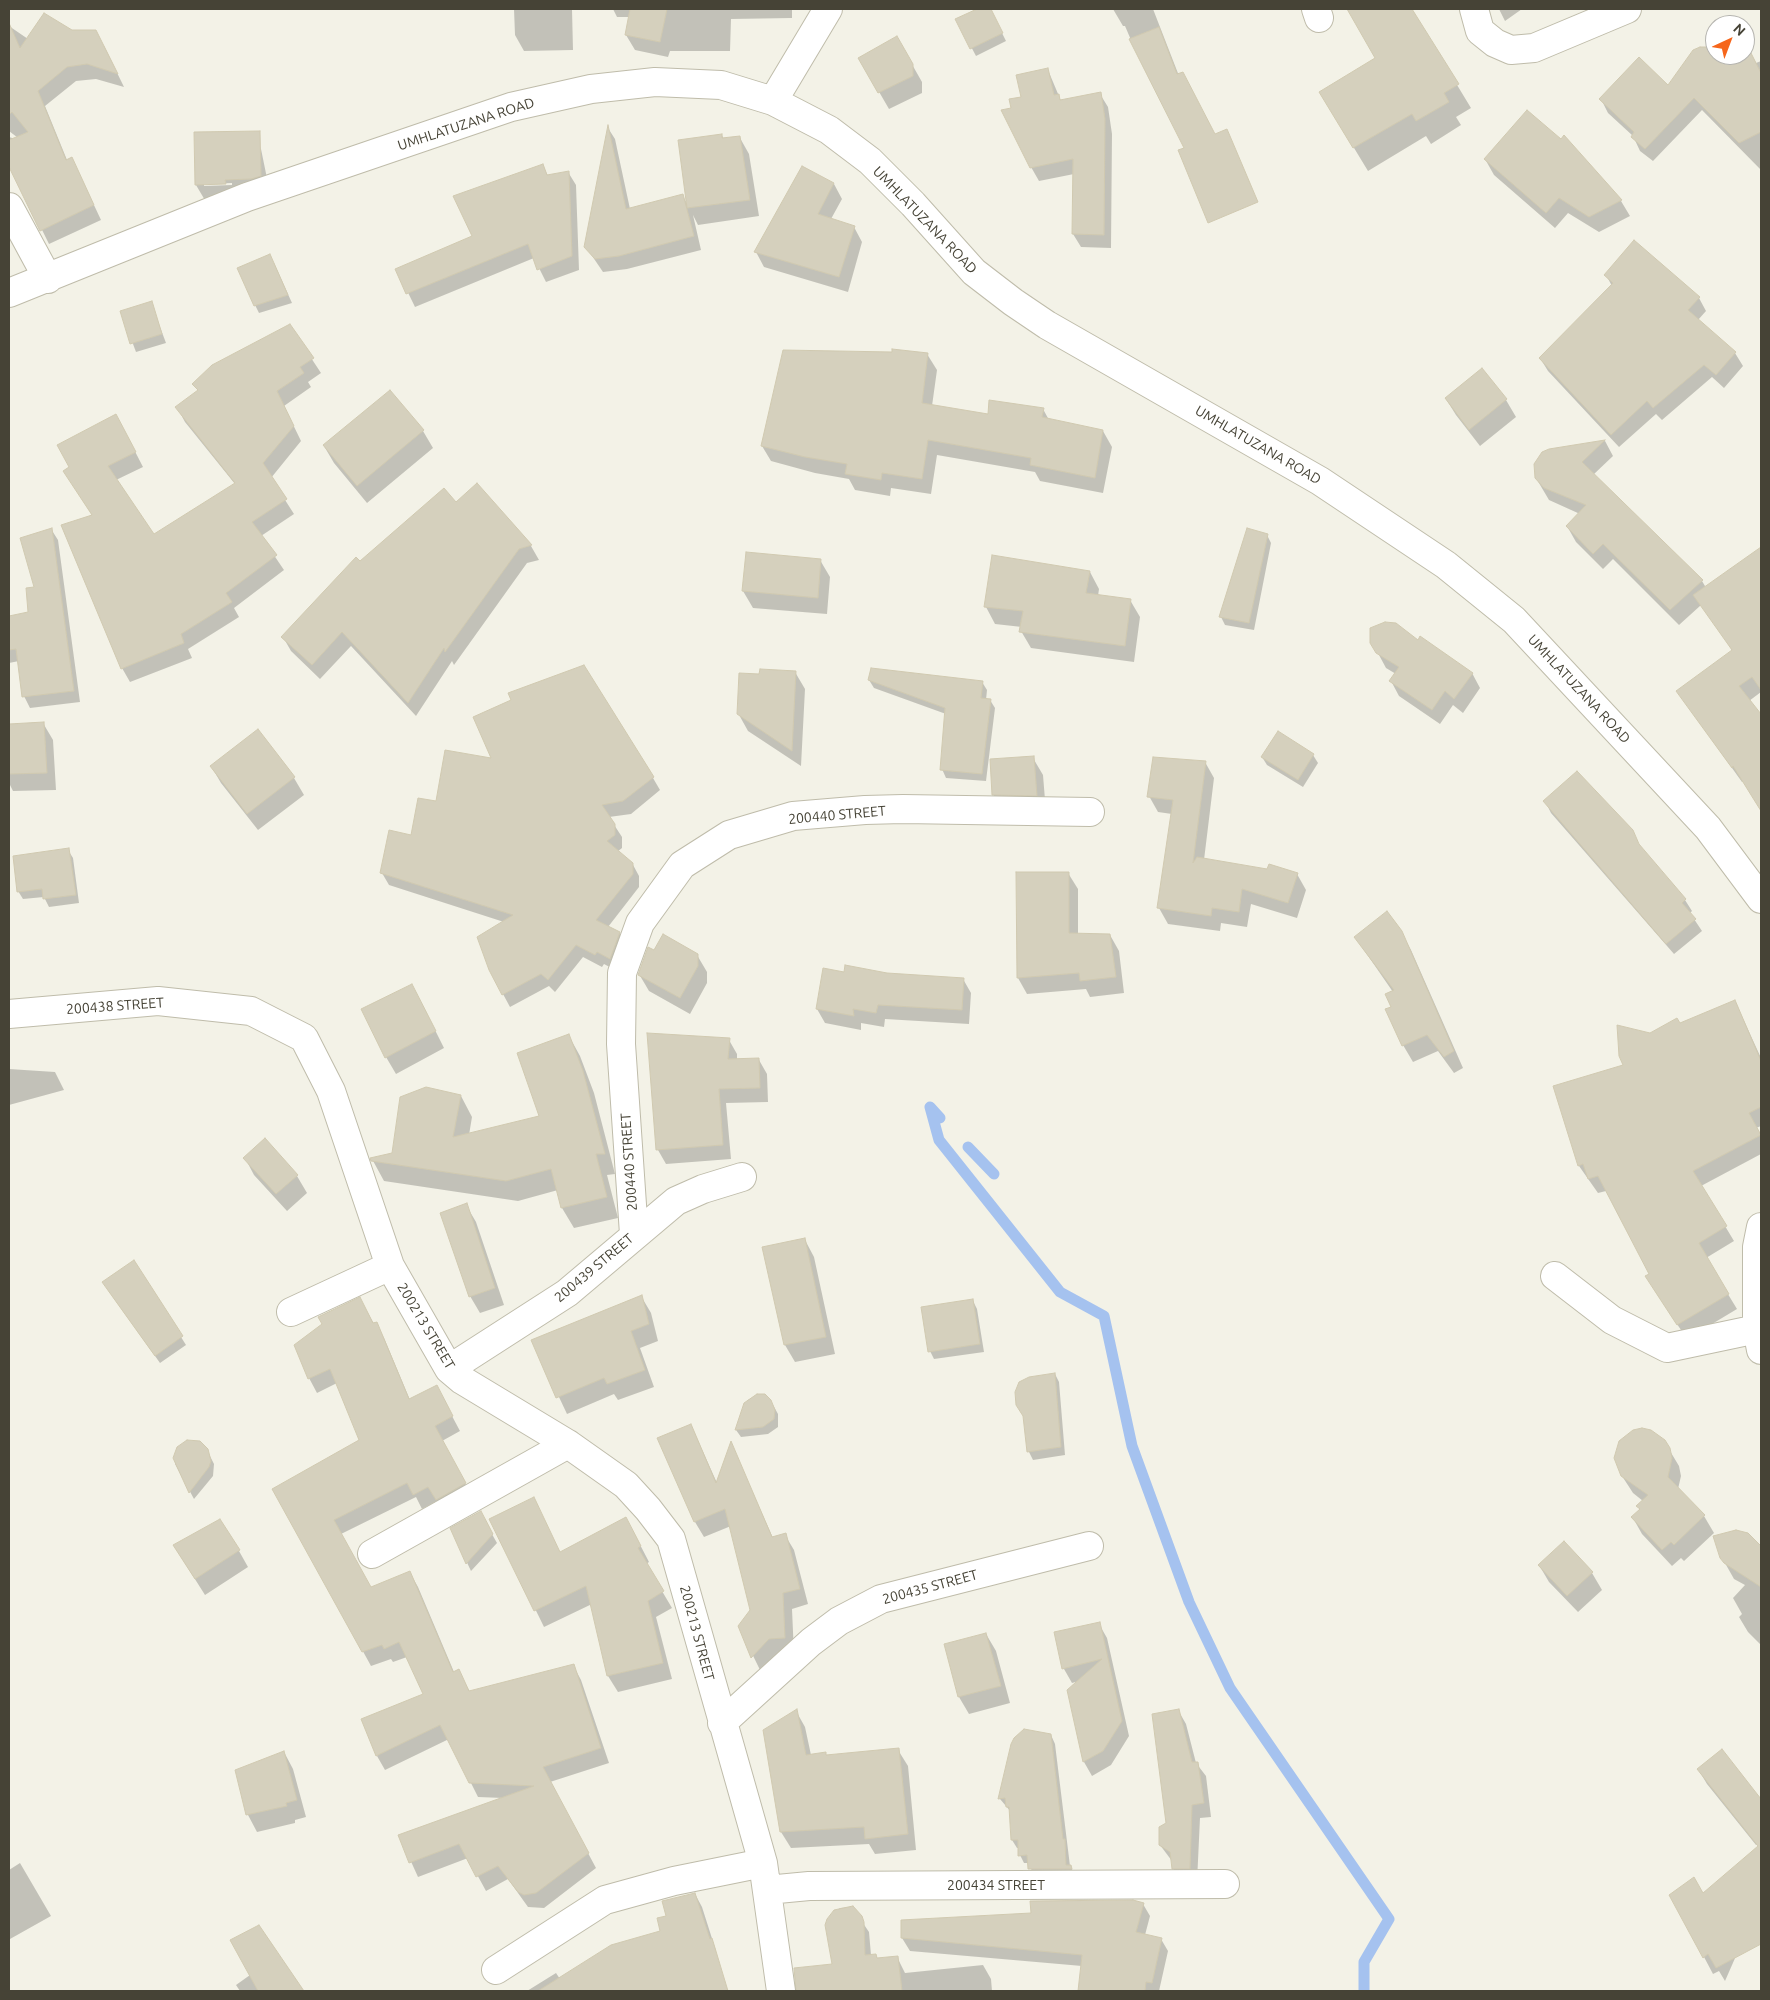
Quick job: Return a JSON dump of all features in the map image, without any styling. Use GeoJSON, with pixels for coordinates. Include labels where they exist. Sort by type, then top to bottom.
{"type":"FeatureCollection","features":[{"type":"Feature","properties":{"kind":"street"},"geometry":{"type":"LineString","coordinates":[[774,101],[828,9]]}},
{"type":"Feature","properties":{"kind":"street"},"geometry":{"type":"LineString","coordinates":[[1474,9],[1480,31],[1495,43],[1511,50],[1534,48],[1627,9]]}},
{"type":"Feature","properties":{"kind":"street","name":"UMHLATUZANA ROAD"},"geometry":{"type":"LineString","coordinates":[[9,294],[247,197],[511,107],[591,89],[655,82],[721,85],[774,101],[829,130],[870,161],[974,272],[1013,302],[1047,325],[1320,481],[1446,565],[1514,620],[1708,828],[1761,899]]}},
{"type":"Feature","properties":{"kind":"street"},"geometry":{"type":"LineString","coordinates":[[9,207],[48,279]]}},
{"type":"Feature","properties":{"kind":"street","name":"200440 STREET"},"geometry":{"type":"LineString","coordinates":[[634,1234],[621,1044],[622,973],[640,923],[682,865],[729,835],[793,816],[903,809],[1090,812]]}},
{"type":"Feature","properties":{"kind":"street","name":"200438 STREET"},"geometry":{"type":"LineString","coordinates":[[9,1014],[166,1001],[251,1011],[304,1038]]}},
{"type":"Feature","properties":{"kind":"street","name":"200213 STREET"},"geometry":{"type":"LineString","coordinates":[[304,1038],[331,1091],[390,1266],[449,1369],[462,1380],[568,1444],[626,1485],[672,1539],[722,1724],[763,1863],[781,1991]]}},
{"type":"Feature","properties":{"kind":"street","name":"200439 STREET"},"geometry":{"type":"LineString","coordinates":[[449,1369],[567,1293],[634,1234],[676,1201],[704,1189],[742,1177]]}},
{"type":"Feature","properties":{"kind":"street"},"geometry":{"type":"LineString","coordinates":[[1555,1276],[1612,1320],[1667,1348],[1759,1340],[1757,1247],[1761,1227]]}},
{"type":"Feature","properties":{"kind":"street","name":"200213 STREET"},"geometry":{"type":"LineString","coordinates":[[290,1312],[390,1266]]}},
{"type":"Feature","properties":{"kind":"street"},"geometry":{"type":"LineString","coordinates":[[372,1554],[568,1444]]}},
{"type":"Feature","properties":{"kind":"street","name":"200435 STREET"},"geometry":{"type":"LineString","coordinates":[[722,1724],[811,1642],[839,1621],[881,1599],[1089,1546]]}},
{"type":"Feature","properties":{"kind":"street"},"geometry":{"type":"LineString","coordinates":[[496,1970],[605,1900],[674,1881],[763,1863]]}},
{"type":"Feature","properties":{"kind":"street","name":"200434 STREET"},"geometry":{"type":"LineString","coordinates":[[767,1890],[808,1886],[1224,1884]]}},
{"type":"Feature","properties":{"kind":"building"},"geometry":{"type":"Polygon","coordinates":[[[630,9],[667,9],[660,42],[625,35],[630,9]]]}},
{"type":"Feature","properties":{"kind":"building"},"geometry":{"type":"Polygon","coordinates":[[[977,9],[991,9],[1003,33],[970,49],[955,19],[977,9]]]}},
{"type":"Feature","properties":{"kind":"building"},"geometry":{"type":"Polygon","coordinates":[[[1347,9],[1412,9],[1459,84],[1444,93],[1449,102],[1416,121],[1412,114],[1353,148],[1319,92],[1375,58],[1347,9]]]}},
{"type":"Feature","properties":{"kind":"building"},"geometry":{"type":"Polygon","coordinates":[[[44,13],[72,30],[96,30],[118,74],[87,64],[67,67],[38,91],[66,160],[72,157],[94,205],[40,231],[9,167],[9,140],[28,132],[12,112],[9,115],[9,23],[20,48],[44,13]]]}},
{"type":"Feature","properties":{"kind":"building"},"geometry":{"type":"Polygon","coordinates":[[[1159,27],[1177,74],[1183,72],[1215,134],[1227,129],[1258,202],[1208,223],[1178,150],[1184,148],[1129,39],[1159,27]]]}},
{"type":"Feature","properties":{"kind":"building"},"geometry":{"type":"Polygon","coordinates":[[[897,36],[913,64],[913,76],[878,93],[858,58],[897,36]]]}},
{"type":"Feature","properties":{"kind":"building"},"geometry":{"type":"Polygon","coordinates":[[[1705,47],[1705,65],[1755,65],[1755,61],[1761,73],[1761,132],[1739,143],[1694,98],[1645,149],[1631,137],[1634,132],[1599,99],[1639,57],[1668,85],[1693,50],[1705,47]]]}},
{"type":"Feature","properties":{"kind":"building"},"geometry":{"type":"Polygon","coordinates":[[[1048,68],[1054,95],[1059,94],[1060,100],[1101,92],[1105,119],[1104,235],[1072,234],[1073,159],[1030,168],[1001,110],[1011,108],[1009,99],[1021,97],[1016,75],[1048,68]]]}},
{"type":"Feature","properties":{"kind":"building"},"geometry":{"type":"Polygon","coordinates":[[[1527,110],[1561,139],[1564,135],[1622,200],[1589,217],[1559,198],[1546,213],[1484,159],[1527,110]]]}},
{"type":"Feature","properties":{"kind":"building"},"geometry":{"type":"Polygon","coordinates":[[[608,125],[626,209],[683,194],[694,236],[619,256],[595,259],[584,247],[608,125]]]}},
{"type":"Feature","properties":{"kind":"building"},"geometry":{"type":"Polygon","coordinates":[[[260,131],[261,176],[251,179],[225,180],[226,184],[195,185],[194,132],[260,131]]]}},
{"type":"Feature","properties":{"kind":"building"},"geometry":{"type":"Polygon","coordinates":[[[722,134],[722,138],[740,136],[750,200],[687,208],[678,140],[722,134]]]}},
{"type":"Feature","properties":{"kind":"building"},"geometry":{"type":"Polygon","coordinates":[[[543,164],[547,175],[569,171],[572,256],[537,270],[528,244],[406,294],[395,269],[472,236],[453,196],[543,164]]]}},
{"type":"Feature","properties":{"kind":"building"},"geometry":{"type":"Polygon","coordinates":[[[802,166],[834,183],[818,214],[855,226],[839,277],[754,252],[802,166]]]}},
{"type":"Feature","properties":{"kind":"building"},"geometry":{"type":"Polygon","coordinates":[[[1634,240],[1700,297],[1688,310],[1736,352],[1716,375],[1704,365],[1653,408],[1647,401],[1611,435],[1539,358],[1613,283],[1604,275],[1634,240]]]}},
{"type":"Feature","properties":{"kind":"building"},"geometry":{"type":"Polygon","coordinates":[[[270,254],[288,295],[254,306],[237,268],[270,254]]]}},
{"type":"Feature","properties":{"kind":"building"},"geometry":{"type":"Polygon","coordinates":[[[152,301],[162,334],[130,344],[120,311],[152,301]]]}},
{"type":"Feature","properties":{"kind":"building"},"geometry":{"type":"Polygon","coordinates":[[[290,324],[314,358],[300,367],[304,373],[277,391],[294,426],[263,463],[287,499],[252,522],[277,555],[226,593],[232,602],[181,634],[184,643],[121,669],[61,525],[92,515],[63,471],[69,467],[57,445],[116,414],[136,452],[108,466],[154,534],[235,483],[175,407],[198,390],[192,384],[212,365],[290,324]]]}},
{"type":"Feature","properties":{"kind":"building"},"geometry":{"type":"Polygon","coordinates":[[[892,349],[928,353],[922,403],[988,414],[989,400],[1044,408],[1042,417],[1103,430],[1095,478],[1030,465],[1031,458],[928,440],[922,479],[882,473],[881,480],[845,474],[847,464],[805,457],[761,446],[783,350],[892,352],[892,349]]]}},
{"type":"Feature","properties":{"kind":"building"},"geometry":{"type":"Polygon","coordinates":[[[1482,368],[1507,399],[1469,430],[1445,398],[1482,368]]]}},
{"type":"Feature","properties":{"kind":"building"},"geometry":{"type":"Polygon","coordinates":[[[390,390],[424,430],[357,486],[323,445],[390,390]]]}},
{"type":"Feature","properties":{"kind":"building"},"geometry":{"type":"Polygon","coordinates":[[[1605,440],[1582,462],[1703,580],[1670,610],[1603,544],[1593,554],[1566,526],[1586,505],[1544,488],[1535,478],[1534,464],[1542,452],[1549,449],[1605,440]]]}},
{"type":"Feature","properties":{"kind":"building"},"geometry":{"type":"Polygon","coordinates":[[[477,483],[532,545],[519,549],[445,652],[444,648],[408,703],[342,632],[312,665],[281,637],[356,557],[360,561],[444,488],[456,502],[477,483]]]}},
{"type":"Feature","properties":{"kind":"building"},"geometry":{"type":"Polygon","coordinates":[[[52,528],[74,691],[22,697],[16,649],[9,650],[9,616],[28,612],[26,588],[34,587],[20,538],[52,528]]]}},
{"type":"Feature","properties":{"kind":"building"},"geometry":{"type":"Polygon","coordinates":[[[1247,528],[1268,534],[1249,623],[1219,617],[1247,528]]]}},
{"type":"Feature","properties":{"kind":"building"},"geometry":{"type":"Polygon","coordinates":[[[1761,547],[1761,690],[1752,677],[1739,686],[1761,714],[1761,811],[1733,766],[1732,768],[1676,691],[1732,650],[1693,595],[1761,547]]]}},
{"type":"Feature","properties":{"kind":"building"},"geometry":{"type":"Polygon","coordinates":[[[746,552],[821,559],[818,598],[742,591],[746,552]]]}},
{"type":"Feature","properties":{"kind":"building"},"geometry":{"type":"Polygon","coordinates":[[[992,555],[1090,571],[1086,593],[1131,599],[1125,646],[1019,632],[1023,611],[984,607],[992,555]]]}},
{"type":"Feature","properties":{"kind":"building"},"geometry":{"type":"Polygon","coordinates":[[[1385,622],[1396,623],[1418,640],[1420,636],[1473,673],[1454,699],[1445,691],[1432,710],[1389,681],[1399,667],[1376,653],[1370,643],[1370,628],[1385,622]]]}},
{"type":"Feature","properties":{"kind":"building"},"geometry":{"type":"Polygon","coordinates":[[[584,665],[654,777],[623,801],[602,805],[615,824],[615,835],[607,841],[633,863],[633,874],[596,920],[620,932],[610,959],[597,952],[595,955],[576,945],[548,980],[541,974],[502,995],[489,970],[477,937],[513,915],[380,873],[389,830],[411,835],[418,798],[436,801],[445,750],[491,758],[473,717],[511,700],[508,693],[584,665]]]}},
{"type":"Feature","properties":{"kind":"building"},"geometry":{"type":"Polygon","coordinates":[[[871,668],[983,681],[981,698],[991,699],[982,774],[940,770],[945,708],[868,680],[871,668]]]}},
{"type":"Feature","properties":{"kind":"building"},"geometry":{"type":"Polygon","coordinates":[[[760,669],[796,671],[792,751],[737,714],[739,673],[759,674],[760,669]]]}},
{"type":"Feature","properties":{"kind":"building"},"geometry":{"type":"Polygon","coordinates":[[[44,722],[47,773],[9,774],[9,724],[44,722]]]}},
{"type":"Feature","properties":{"kind":"building"},"geometry":{"type":"Polygon","coordinates":[[[258,729],[295,777],[247,814],[210,766],[258,729]]]}},
{"type":"Feature","properties":{"kind":"building"},"geometry":{"type":"Polygon","coordinates":[[[1278,731],[1314,754],[1298,780],[1261,757],[1278,731]]]}},
{"type":"Feature","properties":{"kind":"building"},"geometry":{"type":"Polygon","coordinates":[[[1034,756],[1037,796],[992,795],[990,759],[1034,756]]]}},
{"type":"Feature","properties":{"kind":"building"},"geometry":{"type":"Polygon","coordinates":[[[1153,757],[1206,761],[1193,863],[1197,857],[1267,869],[1269,864],[1298,873],[1288,903],[1242,889],[1239,912],[1212,908],[1211,916],[1157,908],[1173,800],[1147,797],[1153,757]]]}},
{"type":"Feature","properties":{"kind":"building"},"geometry":{"type":"Polygon","coordinates":[[[1577,771],[1633,830],[1639,844],[1686,899],[1682,903],[1696,919],[1666,944],[1543,801],[1577,771]]]}},
{"type":"Feature","properties":{"kind":"building"},"geometry":{"type":"Polygon","coordinates":[[[69,848],[76,895],[43,899],[42,889],[17,892],[13,856],[69,848]]]}},
{"type":"Feature","properties":{"kind":"building"},"geometry":{"type":"Polygon","coordinates":[[[1016,872],[1069,872],[1069,933],[1110,934],[1116,977],[1080,981],[1079,973],[1017,978],[1016,872]]]}},
{"type":"Feature","properties":{"kind":"building"},"geometry":{"type":"Polygon","coordinates":[[[1387,911],[1402,931],[1454,1051],[1444,1057],[1427,1035],[1402,1046],[1385,1009],[1391,1007],[1385,994],[1394,990],[1354,937],[1387,911]]]}},
{"type":"Feature","properties":{"kind":"building"},"geometry":{"type":"Polygon","coordinates":[[[663,934],[698,954],[698,966],[680,998],[638,975],[648,947],[654,950],[663,934]]]}},
{"type":"Feature","properties":{"kind":"building"},"geometry":{"type":"Polygon","coordinates":[[[845,965],[887,973],[964,978],[962,1010],[878,1005],[876,1013],[853,1009],[854,1016],[816,1009],[823,968],[844,972],[845,965]]]}},
{"type":"Feature","properties":{"kind":"building"},"geometry":{"type":"Polygon","coordinates":[[[412,984],[436,1031],[385,1058],[361,1009],[412,984]]]}},
{"type":"Feature","properties":{"kind":"building"},"geometry":{"type":"Polygon","coordinates":[[[1735,1000],[1761,1061],[1761,1107],[1749,1113],[1761,1135],[1693,1171],[1727,1226],[1699,1243],[1729,1294],[1677,1325],[1645,1276],[1649,1274],[1598,1176],[1588,1179],[1583,1164],[1578,1166],[1553,1086],[1623,1065],[1619,1056],[1617,1025],[1650,1033],[1677,1018],[1680,1023],[1735,1000]]]}},
{"type":"Feature","properties":{"kind":"building"},"geometry":{"type":"Polygon","coordinates":[[[647,1033],[730,1038],[728,1059],[759,1058],[760,1088],[719,1089],[723,1145],[656,1150],[647,1033]]]}},
{"type":"Feature","properties":{"kind":"building"},"geometry":{"type":"Polygon","coordinates":[[[569,1034],[583,1071],[605,1154],[596,1154],[607,1197],[561,1208],[551,1169],[506,1181],[371,1161],[370,1158],[392,1153],[400,1097],[426,1087],[461,1095],[453,1137],[539,1116],[517,1053],[569,1034]]]}},
{"type":"Feature","properties":{"kind":"building"},"geometry":{"type":"Polygon","coordinates":[[[265,1138],[298,1175],[276,1194],[243,1158],[265,1138]]]}},
{"type":"Feature","properties":{"kind":"building"},"geometry":{"type":"Polygon","coordinates":[[[467,1203],[495,1288],[469,1297],[440,1213],[467,1203]]]}},
{"type":"Feature","properties":{"kind":"building"},"geometry":{"type":"Polygon","coordinates":[[[805,1238],[826,1337],[784,1345],[762,1247],[805,1238]]]}},
{"type":"Feature","properties":{"kind":"building"},"geometry":{"type":"Polygon","coordinates":[[[134,1260],[183,1336],[155,1356],[102,1282],[134,1260]]]}},
{"type":"Feature","properties":{"kind":"building"},"geometry":{"type":"Polygon","coordinates":[[[642,1295],[649,1324],[631,1331],[645,1370],[607,1384],[604,1378],[556,1398],[531,1340],[642,1295]]]}},
{"type":"Feature","properties":{"kind":"building"},"geometry":{"type":"Polygon","coordinates":[[[360,1297],[373,1323],[377,1322],[409,1399],[437,1385],[453,1416],[435,1426],[466,1483],[436,1500],[428,1487],[413,1495],[407,1483],[334,1520],[371,1587],[410,1571],[453,1672],[459,1669],[469,1691],[574,1664],[601,1748],[543,1767],[589,1853],[536,1893],[524,1895],[518,1892],[498,1866],[476,1877],[459,1844],[409,1863],[398,1835],[534,1786],[469,1783],[440,1725],[376,1756],[361,1719],[423,1694],[399,1642],[384,1649],[382,1645],[362,1652],[272,1489],[359,1440],[330,1369],[308,1379],[294,1345],[322,1324],[318,1317],[360,1297]]]}},
{"type":"Feature","properties":{"kind":"building"},"geometry":{"type":"Polygon","coordinates":[[[973,1299],[980,1344],[928,1352],[921,1307],[973,1299]]]}},
{"type":"Feature","properties":{"kind":"building"},"geometry":{"type":"Polygon","coordinates":[[[1055,1373],[1061,1447],[1027,1452],[1023,1416],[1016,1405],[1015,1392],[1019,1382],[1029,1377],[1055,1373]]]}},
{"type":"Feature","properties":{"kind":"building"},"geometry":{"type":"Polygon","coordinates":[[[757,1394],[765,1394],[771,1400],[775,1410],[774,1419],[763,1427],[735,1430],[744,1403],[757,1394]]]}},
{"type":"Feature","properties":{"kind":"building"},"geometry":{"type":"Polygon","coordinates":[[[691,1424],[716,1483],[731,1441],[772,1537],[786,1533],[800,1589],[783,1593],[785,1638],[769,1639],[751,1658],[738,1626],[750,1610],[725,1509],[694,1522],[657,1438],[691,1424]]]}},
{"type":"Feature","properties":{"kind":"building"},"geometry":{"type":"Polygon","coordinates":[[[1642,1428],[1651,1430],[1665,1440],[1670,1448],[1672,1458],[1668,1477],[1705,1515],[1674,1545],[1671,1542],[1662,1550],[1631,1517],[1640,1509],[1636,1506],[1648,1495],[1621,1476],[1614,1458],[1619,1441],[1633,1430],[1642,1428]]]}},
{"type":"Feature","properties":{"kind":"building"},"geometry":{"type":"Polygon","coordinates":[[[187,1440],[200,1441],[208,1449],[211,1461],[209,1467],[189,1493],[173,1458],[177,1447],[187,1440]]]}},
{"type":"Feature","properties":{"kind":"building"},"geometry":{"type":"Polygon","coordinates":[[[534,1497],[560,1552],[626,1517],[641,1546],[638,1548],[664,1591],[648,1601],[663,1663],[607,1676],[586,1586],[534,1611],[489,1519],[534,1497]]]}},
{"type":"Feature","properties":{"kind":"building"},"geometry":{"type":"Polygon","coordinates":[[[481,1511],[493,1534],[466,1564],[450,1528],[481,1511]]]}},
{"type":"Feature","properties":{"kind":"building"},"geometry":{"type":"Polygon","coordinates":[[[220,1519],[240,1550],[195,1579],[173,1545],[220,1519]]]}},
{"type":"Feature","properties":{"kind":"building"},"geometry":{"type":"Polygon","coordinates":[[[1736,1530],[1748,1533],[1761,1546],[1761,1587],[1724,1563],[1720,1558],[1713,1536],[1736,1530]]]}},
{"type":"Feature","properties":{"kind":"building"},"geometry":{"type":"Polygon","coordinates":[[[1564,1541],[1593,1572],[1567,1596],[1538,1565],[1564,1541]]]}},
{"type":"Feature","properties":{"kind":"building"},"geometry":{"type":"Polygon","coordinates":[[[1100,1622],[1122,1721],[1103,1751],[1083,1762],[1067,1690],[1102,1659],[1062,1669],[1054,1632],[1100,1622]]]}},
{"type":"Feature","properties":{"kind":"building"},"geometry":{"type":"Polygon","coordinates":[[[986,1633],[1001,1686],[958,1697],[944,1644],[986,1633]]]}},
{"type":"Feature","properties":{"kind":"building"},"geometry":{"type":"Polygon","coordinates":[[[797,1709],[806,1755],[826,1752],[826,1755],[899,1748],[908,1834],[865,1839],[864,1827],[780,1832],[763,1730],[797,1709]]]}},
{"type":"Feature","properties":{"kind":"building"},"geometry":{"type":"Polygon","coordinates":[[[1179,1709],[1192,1762],[1198,1762],[1204,1803],[1192,1805],[1190,1869],[1172,1869],[1170,1852],[1159,1845],[1159,1827],[1166,1823],[1152,1714],[1179,1709]]]}},
{"type":"Feature","properties":{"kind":"building"},"geometry":{"type":"Polygon","coordinates":[[[1024,1729],[1051,1734],[1063,1839],[1065,1839],[1066,1865],[1071,1865],[1072,1869],[1028,1869],[1027,1855],[1018,1856],[1018,1840],[1011,1840],[1009,1807],[1006,1807],[1005,1798],[998,1799],[1011,1744],[1014,1738],[1024,1729]]]}},
{"type":"Feature","properties":{"kind":"building"},"geometry":{"type":"Polygon","coordinates":[[[1722,1749],[1761,1799],[1761,1944],[1716,1968],[1708,1954],[1703,1958],[1669,1895],[1694,1877],[1703,1893],[1758,1846],[1697,1769],[1722,1749]]]}},
{"type":"Feature","properties":{"kind":"building"},"geometry":{"type":"Polygon","coordinates":[[[284,1751],[297,1800],[286,1803],[287,1806],[246,1815],[235,1770],[284,1751]]]}},
{"type":"Feature","properties":{"kind":"building"},"geometry":{"type":"Polygon","coordinates":[[[695,1893],[710,1939],[712,1938],[728,1991],[538,1991],[611,1945],[660,1931],[657,1918],[666,1916],[662,1901],[695,1893]]]}},
{"type":"Feature","properties":{"kind":"building"},"geometry":{"type":"Polygon","coordinates":[[[1133,1900],[1144,1903],[1136,1932],[1162,1938],[1152,1983],[1146,1982],[1145,1991],[1078,1991],[1082,1955],[901,1938],[901,1920],[1031,1913],[1030,1901],[1133,1900]]]}},
{"type":"Feature","properties":{"kind":"building"},"geometry":{"type":"Polygon","coordinates":[[[853,1906],[862,1916],[864,1922],[865,1955],[876,1954],[877,1958],[898,1956],[902,1991],[796,1991],[794,1968],[832,1964],[825,1925],[827,1919],[834,1910],[853,1906]]]}},
{"type":"Feature","properties":{"kind":"building"},"geometry":{"type":"Polygon","coordinates":[[[259,1925],[304,1991],[258,1991],[230,1940],[259,1925]]]}},
{"type":"Feature","properties":{"kind":"waterway"},"geometry":{"type":"LineString","coordinates":[[940,1118],[930,1107],[939,1140],[1060,1292],[1104,1316],[1132,1446],[1189,1602],[1230,1688],[1389,1919],[1364,1962],[1364,1991]]}},
{"type":"Feature","properties":{"kind":"waterway"},"geometry":{"type":"LineString","coordinates":[[968,1147],[994,1174]]}}]}
